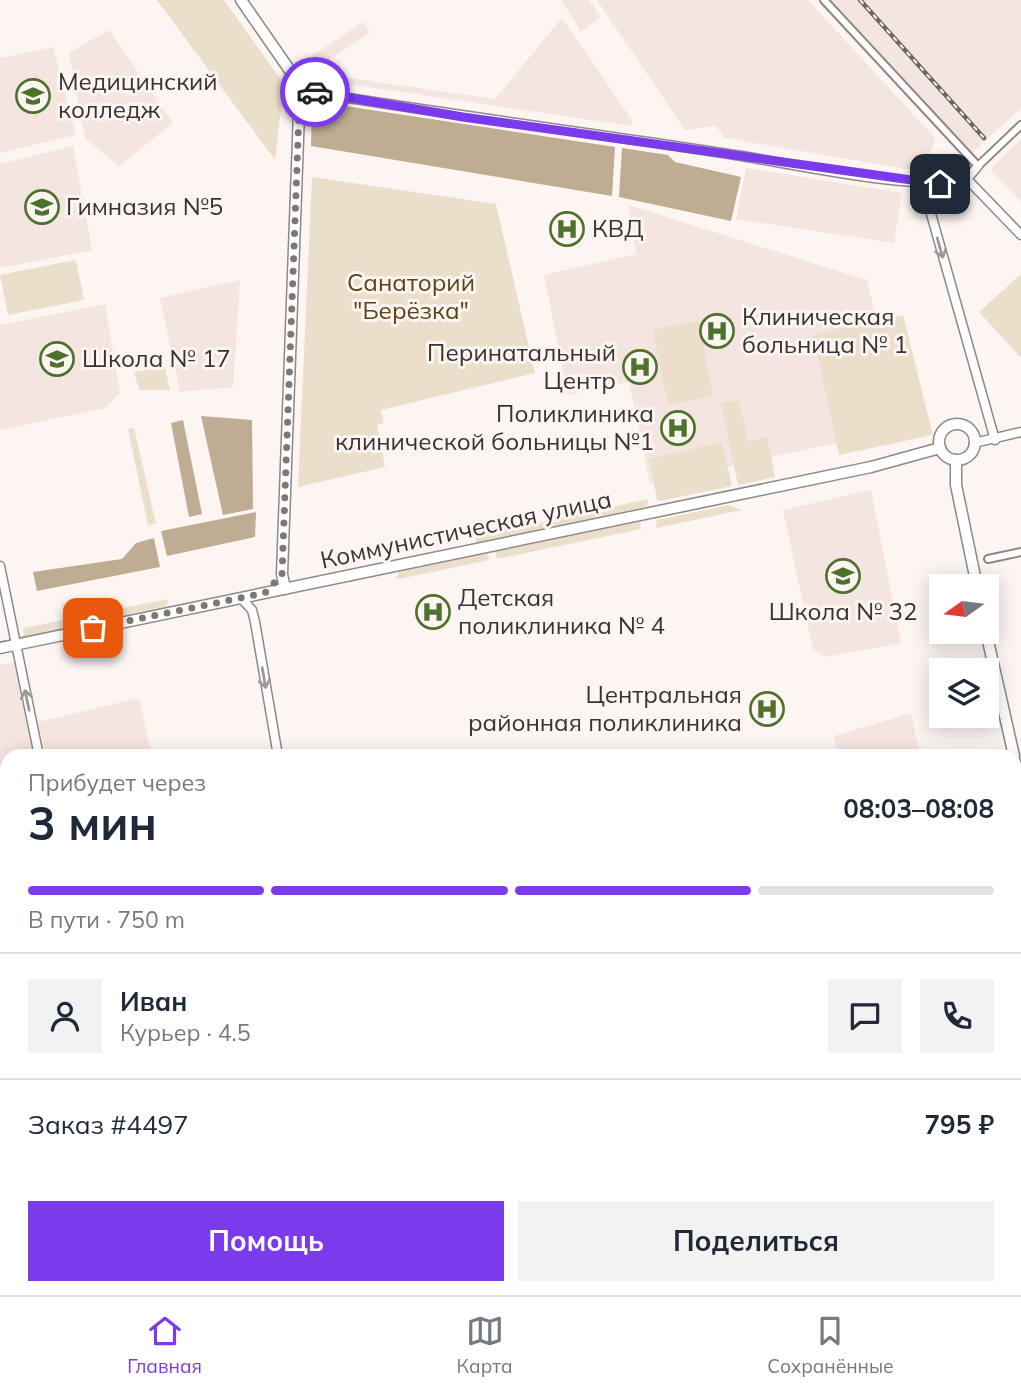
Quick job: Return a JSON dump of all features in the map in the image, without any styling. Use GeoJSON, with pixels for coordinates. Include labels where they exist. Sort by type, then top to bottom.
{"type":"FeatureCollection","features":[{"type":"Feature","properties":{"kind":"main road"},"geometry":{"type":"LineString","coordinates":[[241,0],[300,85],[282,574],[285,589]]}},
{"type":"Feature","properties":{"kind":"main road"},"geometry":{"type":"LineString","coordinates":[[952,425],[967,428],[974,443],[969,455],[956,460],[948,457],[940,448],[940,434],[952,425]]}},
{"type":"Feature","properties":{"kind":"main road","name":"Коммунистическая улица"},"geometry":{"type":"LineString","coordinates":[[0,648],[871,467],[940,448]]}},
{"type":"Feature","properties":{"kind":"main road"},"geometry":{"type":"LineString","coordinates":[[956,460],[956,485],[974,574]]}},
{"type":"Feature","properties":{"kind":"main road"},"geometry":{"type":"LineString","coordinates":[[265,593],[282,574]]}},
{"type":"Feature","properties":{"kind":"main road"},"geometry":{"type":"LineString","coordinates":[[989,644],[1012,749]]}},
{"type":"Feature","properties":{"kind":"street"},"geometry":{"type":"LineString","coordinates":[[824,0],[978,166]]}},
{"type":"Feature","properties":{"kind":"street"},"geometry":{"type":"LineString","coordinates":[[300,85],[317,93],[463,117],[951,184],[967,179],[1021,125]]}},
{"type":"Feature","properties":{"kind":"street"},"geometry":{"type":"LineString","coordinates":[[967,179],[1021,235]]}},
{"type":"Feature","properties":{"kind":"street"},"geometry":{"type":"LineString","coordinates":[[922,182],[995,440]]}},
{"type":"Feature","properties":{"kind":"street"},"geometry":{"type":"LineString","coordinates":[[974,443],[1021,432]]}},
{"type":"Feature","properties":{"kind":"street"},"geometry":{"type":"LineString","coordinates":[[988,559],[1021,552]]}},
{"type":"Feature","properties":{"kind":"street"},"geometry":{"type":"LineString","coordinates":[[0,566],[37,749]]}},
{"type":"Feature","properties":{"kind":"street"},"geometry":{"type":"LineString","coordinates":[[253,611],[265,593]]}},
{"type":"Feature","properties":{"kind":"street"},"geometry":{"type":"LineString","coordinates":[[241,598],[253,611],[277,749]]}},
{"type":"Feature","properties":{"kind":"shaded area"},"geometry":{"type":"Polygon","coordinates":[[[561,0],[589,0],[601,17],[581,32],[561,0]]]}},
{"type":"Feature","properties":{"kind":"shaded area"},"geometry":{"type":"Polygon","coordinates":[[[597,0],[808,0],[935,138],[924,172],[725,138],[716,126],[685,130],[597,0]]]}},
{"type":"Feature","properties":{"kind":"shaded area"},"geometry":{"type":"Polygon","coordinates":[[[830,0],[1021,0],[1021,108],[972,153],[830,0]]]}},
{"type":"Feature","properties":{"kind":"shaded area"},"geometry":{"type":"Polygon","coordinates":[[[562,18],[632,120],[632,126],[334,82],[335,76],[495,99],[562,18]]]}},
{"type":"Feature","properties":{"kind":"shaded area"},"geometry":{"type":"Polygon","coordinates":[[[363,22],[370,32],[319,66],[312,56],[363,22]]]}},
{"type":"Feature","properties":{"kind":"shaded area"},"geometry":{"type":"Polygon","coordinates":[[[109,30],[173,123],[119,166],[85,138],[69,53],[109,30]]]}},
{"type":"Feature","properties":{"kind":"shaded area","name":"Медицинский колледж"},"geometry":{"type":"Polygon","coordinates":[[[53,47],[76,135],[0,153],[0,58],[53,47]]]}},
{"type":"Feature","properties":{"kind":"shaded area"},"geometry":{"type":"Polygon","coordinates":[[[312,101],[615,147],[612,196],[311,146],[312,101]]]}},
{"type":"Feature","properties":{"kind":"shaded area"},"geometry":{"type":"Polygon","coordinates":[[[1021,139],[1021,202],[990,169],[1021,139]]]}},
{"type":"Feature","properties":{"kind":"shaded area","name":"Гимназия №5"},"geometry":{"type":"Polygon","coordinates":[[[73,146],[92,250],[0,268],[0,164],[73,146]]]}},
{"type":"Feature","properties":{"kind":"shaded area"},"geometry":{"type":"Polygon","coordinates":[[[622,148],[668,155],[675,162],[741,177],[731,221],[619,197],[622,148]]]}},
{"type":"Feature","properties":{"kind":"shaded area"},"geometry":{"type":"Polygon","coordinates":[[[746,168],[902,193],[894,243],[736,219],[746,168]]]}},
{"type":"Feature","properties":{"kind":"shaded area","name":"Клиническая больница № 1"},"geometry":{"type":"Polygon","coordinates":[[[628,205],[867,280],[903,429],[650,483],[629,382],[568,395],[544,275],[636,254],[628,205]]]}},
{"type":"Feature","properties":{"kind":"shaded area"},"geometry":{"type":"Polygon","coordinates":[[[240,280],[233,387],[180,392],[160,298],[240,280]]]}},
{"type":"Feature","properties":{"kind":"shaded area","name":"Школа № 17"},"geometry":{"type":"Polygon","coordinates":[[[105,304],[120,393],[105,408],[0,430],[0,325],[105,304]]]}},
{"type":"Feature","properties":{"kind":"shaded area"},"geometry":{"type":"Polygon","coordinates":[[[201,416],[252,420],[253,509],[223,515],[201,416]]]}},
{"type":"Feature","properties":{"kind":"shaded area"},"geometry":{"type":"Polygon","coordinates":[[[183,420],[202,514],[189,517],[171,423],[183,420]]]}},
{"type":"Feature","properties":{"kind":"shaded area","name":"Школа № 32"},"geometry":{"type":"Polygon","coordinates":[[[871,490],[901,643],[826,657],[813,649],[783,510],[871,490]]]}},
{"type":"Feature","properties":{"kind":"shaded area"},"geometry":{"type":"Polygon","coordinates":[[[256,512],[255,537],[167,556],[161,531],[256,512]]]}},
{"type":"Feature","properties":{"kind":"shaded area"},"geometry":{"type":"Polygon","coordinates":[[[154,538],[160,567],[37,591],[33,572],[122,559],[136,543],[154,538]]]}},
{"type":"Feature","properties":{"kind":"shaded area"},"geometry":{"type":"Polygon","coordinates":[[[17,662],[36,749],[0,749],[0,665],[17,662]]]}},
{"type":"Feature","properties":{"kind":"shaded area"},"geometry":{"type":"Polygon","coordinates":[[[139,698],[150,749],[44,749],[38,722],[139,698]]]}},
{"type":"Feature","properties":{"kind":"shaded area"},"geometry":{"type":"Polygon","coordinates":[[[911,713],[919,749],[837,749],[834,736],[911,713]]]}},
{"type":"Feature","properties":{"kind":"green space"},"geometry":{"type":"Polygon","coordinates":[[[157,0],[224,0],[284,84],[275,160],[157,0]]]}},
{"type":"Feature","properties":{"kind":"green space","name":"Санаторий \"Берёзка\""},"geometry":{"type":"Polygon","coordinates":[[[312,177],[496,204],[535,373],[381,410],[384,423],[377,425],[385,467],[298,487],[312,177]]]}},
{"type":"Feature","properties":{"kind":"green space"},"geometry":{"type":"Polygon","coordinates":[[[76,260],[84,300],[8,315],[0,275],[76,260]]]}},
{"type":"Feature","properties":{"kind":"green space"},"geometry":{"type":"Polygon","coordinates":[[[1021,274],[1021,358],[979,312],[1021,274]]]}},
{"type":"Feature","properties":{"kind":"green space"},"geometry":{"type":"Polygon","coordinates":[[[903,315],[933,435],[839,455],[813,334],[903,315]]]}},
{"type":"Feature","properties":{"kind":"green space"},"geometry":{"type":"Polygon","coordinates":[[[699,320],[713,396],[668,405],[653,330],[699,320]]]}},
{"type":"Feature","properties":{"kind":"green space"},"geometry":{"type":"Polygon","coordinates":[[[165,367],[170,390],[139,390],[134,372],[165,367]]]}},
{"type":"Feature","properties":{"kind":"green space"},"geometry":{"type":"Polygon","coordinates":[[[739,400],[748,441],[767,437],[775,477],[738,485],[721,403],[739,400]]]}},
{"type":"Feature","properties":{"kind":"green space"},"geometry":{"type":"Polygon","coordinates":[[[134,428],[156,524],[148,525],[128,429],[134,428]]]}},
{"type":"Feature","properties":{"kind":"green space"},"geometry":{"type":"Polygon","coordinates":[[[722,442],[732,486],[660,501],[657,499],[649,459],[722,442]]]}},
{"type":"Feature","properties":{"kind":"green space"},"geometry":{"type":"Polygon","coordinates":[[[648,499],[647,506],[635,509],[477,543],[475,537],[648,499]]]}},
{"type":"Feature","properties":{"kind":"green space"},"geometry":{"type":"Polygon","coordinates":[[[729,505],[742,510],[656,528],[657,520],[729,505]]]}},
{"type":"Feature","properties":{"kind":"green space"},"geometry":{"type":"Polygon","coordinates":[[[640,522],[641,529],[497,559],[495,551],[640,522]]]}},
{"type":"Feature","properties":{"kind":"green space"},"geometry":{"type":"Polygon","coordinates":[[[487,553],[489,560],[399,579],[396,577],[399,572],[487,553]]]}},
{"type":"Feature","properties":{"kind":"green space"},"geometry":{"type":"Polygon","coordinates":[[[168,599],[167,606],[24,636],[23,628],[168,599]]]}},
{"type":"Feature","properties":{"kind":"railway"},"geometry":{"type":"LineString","coordinates":[[860,0],[984,138]]}},
{"type":"Feature","properties":{"kind":"way so far"},"geometry":{"type":"LineString","coordinates":[[93,628],[265,593],[282,574],[294,309],[300,85],[315,92]]}},
{"type":"Feature","properties":{"kind":"place","name":"Медицинский колледж"},"geometry":{"type":"Point","coordinates":[33,96]}},
{"type":"Feature","properties":{"kind":"place","name":"Гимназия №5"},"geometry":{"type":"Point","coordinates":[42,207]}},
{"type":"Feature","properties":{"kind":"place","name":"КВД"},"geometry":{"type":"Point","coordinates":[567,229]}},
{"type":"Feature","properties":{"kind":"place","name":"Клиническая больница № 1"},"geometry":{"type":"Point","coordinates":[717,331]}},
{"type":"Feature","properties":{"kind":"place","name":"Школа № 17"},"geometry":{"type":"Point","coordinates":[57,359]}},
{"type":"Feature","properties":{"kind":"place","name":"Перинатальный Центр"},"geometry":{"type":"Point","coordinates":[640,367]}},
{"type":"Feature","properties":{"kind":"place","name":"Поликлиника клинической больницы №1"},"geometry":{"type":"Point","coordinates":[678,428]}},
{"type":"Feature","properties":{"kind":"place","name":"Школа № 32"},"geometry":{"type":"Point","coordinates":[843,576]}},
{"type":"Feature","properties":{"kind":"place","name":"Детская поликлиника № 4"},"geometry":{"type":"Point","coordinates":[433,612]}},
{"type":"Feature","properties":{"kind":"place","name":"Центральная районная поликлиника"},"geometry":{"type":"Point","coordinates":[767,709]}},
{"type":"Feature","properties":{"kind":"route"},"geometry":{"type":"LineString","coordinates":[[315,92],[463,117],[940,184]]}}]}
